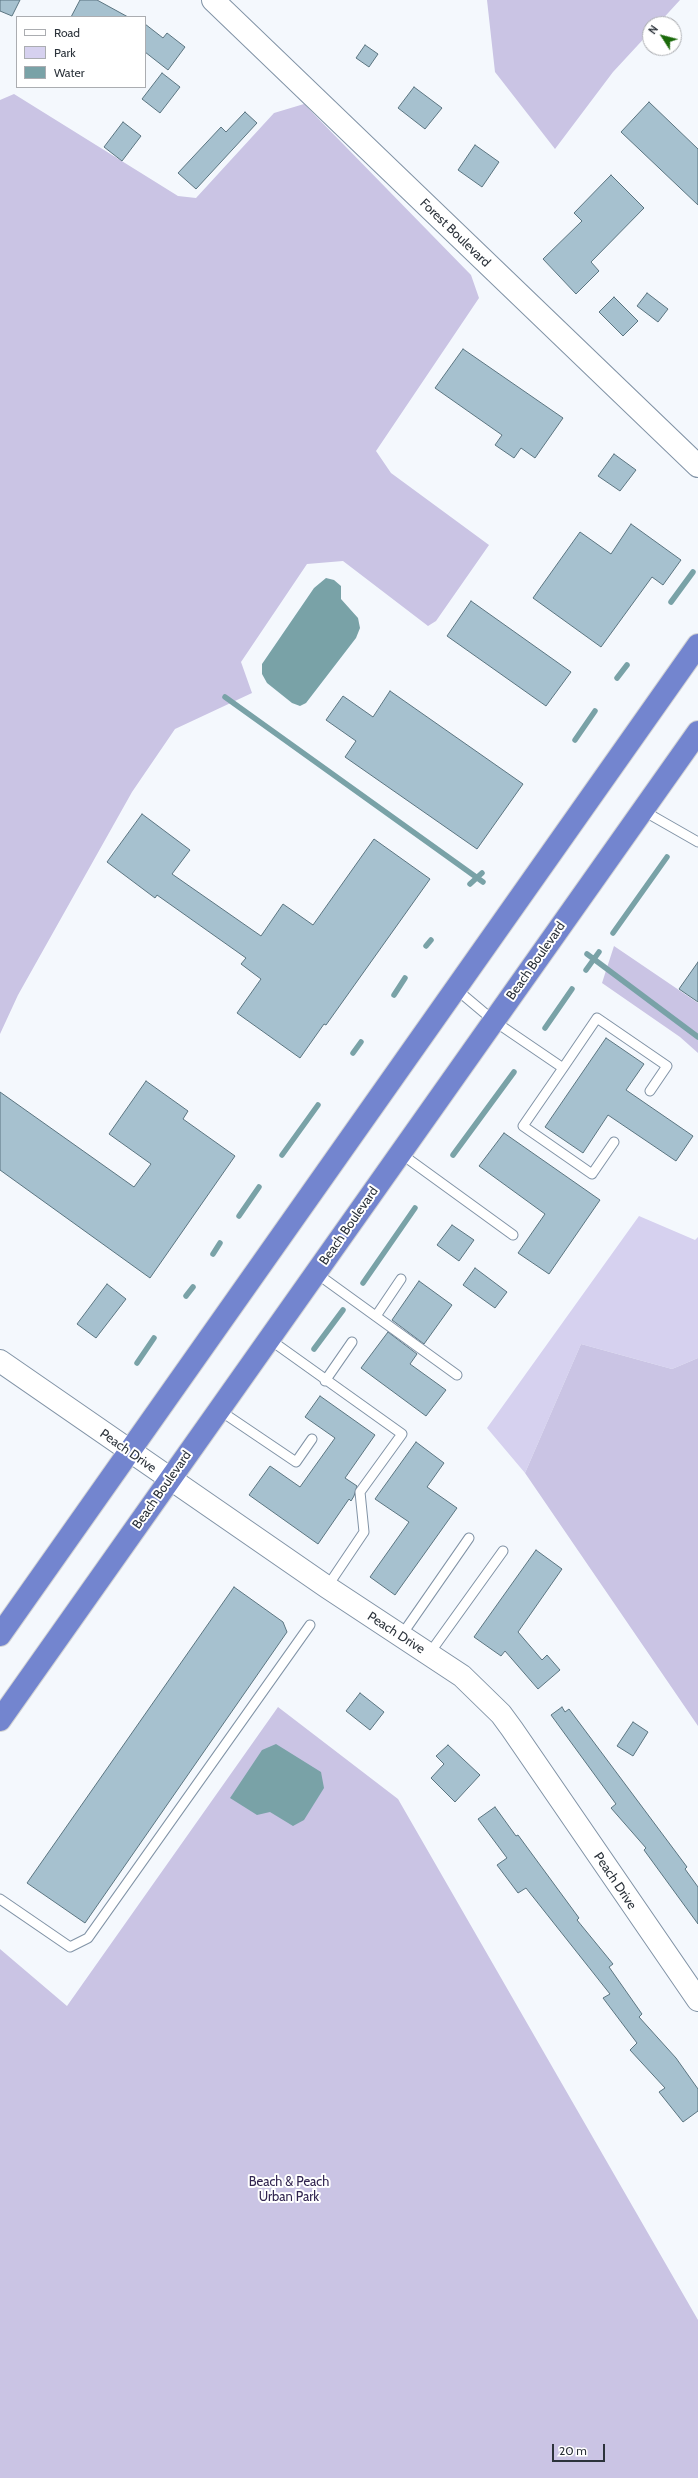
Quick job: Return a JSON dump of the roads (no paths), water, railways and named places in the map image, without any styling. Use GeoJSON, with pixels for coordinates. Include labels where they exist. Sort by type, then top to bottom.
{"type":"FeatureCollection","features":[{"type":"Feature","properties":{"kind":"highway"},"geometry":{"type":"LineString","coordinates":[[0,1635],[698,645]]}},
{"type":"Feature","properties":{"kind":"highway","name":"Beach Boulevard"},"geometry":{"type":"LineString","coordinates":[[0,1720],[698,732]]}},
{"type":"Feature","properties":{"kind":"street","name":"Forest Boulevard"},"geometry":{"type":"LineString","coordinates":[[213,0],[698,466]]}},
{"type":"Feature","properties":{"kind":"street","name":"Peach Drive"},"geometry":{"type":"LineString","coordinates":[[0,1362],[327,1587],[462,1676],[501,1714],[698,2000]]}},
{"type":"Feature","properties":{"kind":"lane"},"geometry":{"type":"LineString","coordinates":[[642,810],[698,842]]}},
{"type":"Feature","properties":{"kind":"lane"},"geometry":{"type":"LineString","coordinates":[[456,989],[494,1021],[563,1068]]}},
{"type":"Feature","properties":{"kind":"lane"},"geometry":{"type":"LineString","coordinates":[[614,1142],[592,1174],[523,1126],[598,1018],[667,1066],[650,1091]]}},
{"type":"Feature","properties":{"kind":"lane"},"geometry":{"type":"LineString","coordinates":[[400,1153],[513,1235]]}},
{"type":"Feature","properties":{"kind":"lane"},"geometry":{"type":"LineString","coordinates":[[316,1273],[457,1375]]}},
{"type":"Feature","properties":{"kind":"lane"},"geometry":{"type":"LineString","coordinates":[[376,1316],[401,1279]]}},
{"type":"Feature","properties":{"kind":"lane"},"geometry":{"type":"LineString","coordinates":[[269,1339],[402,1434],[360,1492],[364,1532],[327,1587]]}},
{"type":"Feature","properties":{"kind":"lane"},"geometry":{"type":"LineString","coordinates":[[325,1380],[352,1342]]}},
{"type":"Feature","properties":{"kind":"lane"},"geometry":{"type":"LineString","coordinates":[[219,1410],[296,1462],[312,1438]]}},
{"type":"Feature","properties":{"kind":"lane"},"geometry":{"type":"LineString","coordinates":[[401,1636],[469,1538]]}},
{"type":"Feature","properties":{"kind":"lane"},"geometry":{"type":"LineString","coordinates":[[429,1654],[503,1551]]}},
{"type":"Feature","properties":{"kind":"lane"},"geometry":{"type":"LineString","coordinates":[[0,1899],[70,1946],[88,1938],[310,1625]]}},
{"type":"Feature","properties":{"kind":"water"},"geometry":{"type":"Polygon","coordinates":[[[326,578],[334,580],[341,586],[341,599],[358,618],[360,628],[356,638],[306,703],[300,706],[292,703],[267,683],[262,674],[262,664],[314,588],[326,578]]]}},
{"type":"Feature","properties":{"kind":"water"},"geometry":{"type":"Polygon","coordinates":[[[276,1744],[321,1772],[324,1788],[304,1820],[293,1826],[270,1812],[257,1815],[230,1798],[262,1750],[276,1744]]]}},
{"type":"Feature","properties":{"kind":"waterway"},"geometry":{"type":"LineString","coordinates":[[671,602],[693,572]]}},
{"type":"Feature","properties":{"kind":"waterway"},"geometry":{"type":"LineString","coordinates":[[617,678],[627,665]]}},
{"type":"Feature","properties":{"kind":"waterway"},"geometry":{"type":"LineString","coordinates":[[225,697],[483,882]]}},
{"type":"Feature","properties":{"kind":"waterway"},"geometry":{"type":"LineString","coordinates":[[575,740],[595,711]]}},
{"type":"Feature","properties":{"kind":"waterway"},"geometry":{"type":"LineString","coordinates":[[613,933],[667,857]]}},
{"type":"Feature","properties":{"kind":"waterway"},"geometry":{"type":"LineString","coordinates":[[470,884],[482,873]]}},
{"type":"Feature","properties":{"kind":"waterway"},"geometry":{"type":"LineString","coordinates":[[426,946],[431,940]]}},
{"type":"Feature","properties":{"kind":"waterway"},"geometry":{"type":"LineString","coordinates":[[586,970],[599,952]]}},
{"type":"Feature","properties":{"kind":"waterway"},"geometry":{"type":"LineString","coordinates":[[587,954],[698,1037]]}},
{"type":"Feature","properties":{"kind":"waterway"},"geometry":{"type":"LineString","coordinates":[[394,995],[405,978]]}},
{"type":"Feature","properties":{"kind":"waterway"},"geometry":{"type":"LineString","coordinates":[[545,1028],[572,989]]}},
{"type":"Feature","properties":{"kind":"waterway"},"geometry":{"type":"LineString","coordinates":[[353,1053],[361,1042]]}},
{"type":"Feature","properties":{"kind":"waterway"},"geometry":{"type":"LineString","coordinates":[[453,1155],[514,1072]]}},
{"type":"Feature","properties":{"kind":"waterway"},"geometry":{"type":"LineString","coordinates":[[282,1155],[318,1105]]}},
{"type":"Feature","properties":{"kind":"waterway"},"geometry":{"type":"LineString","coordinates":[[239,1216],[259,1187]]}},
{"type":"Feature","properties":{"kind":"waterway"},"geometry":{"type":"LineString","coordinates":[[363,1283],[415,1208]]}},
{"type":"Feature","properties":{"kind":"waterway"},"geometry":{"type":"LineString","coordinates":[[213,1254],[220,1243]]}},
{"type":"Feature","properties":{"kind":"waterway"},"geometry":{"type":"LineString","coordinates":[[186,1296],[193,1287]]}},
{"type":"Feature","properties":{"kind":"waterway"},"geometry":{"type":"LineString","coordinates":[[314,1349],[343,1310]]}},
{"type":"Feature","properties":{"kind":"waterway"},"geometry":{"type":"LineString","coordinates":[[137,1363],[154,1338]]}},
{"type":"Feature","properties":{"kind":"park label","name":"Beach & Peach Urban Park"},"geometry":{"type":"Point","coordinates":[289,2190]}}]}
